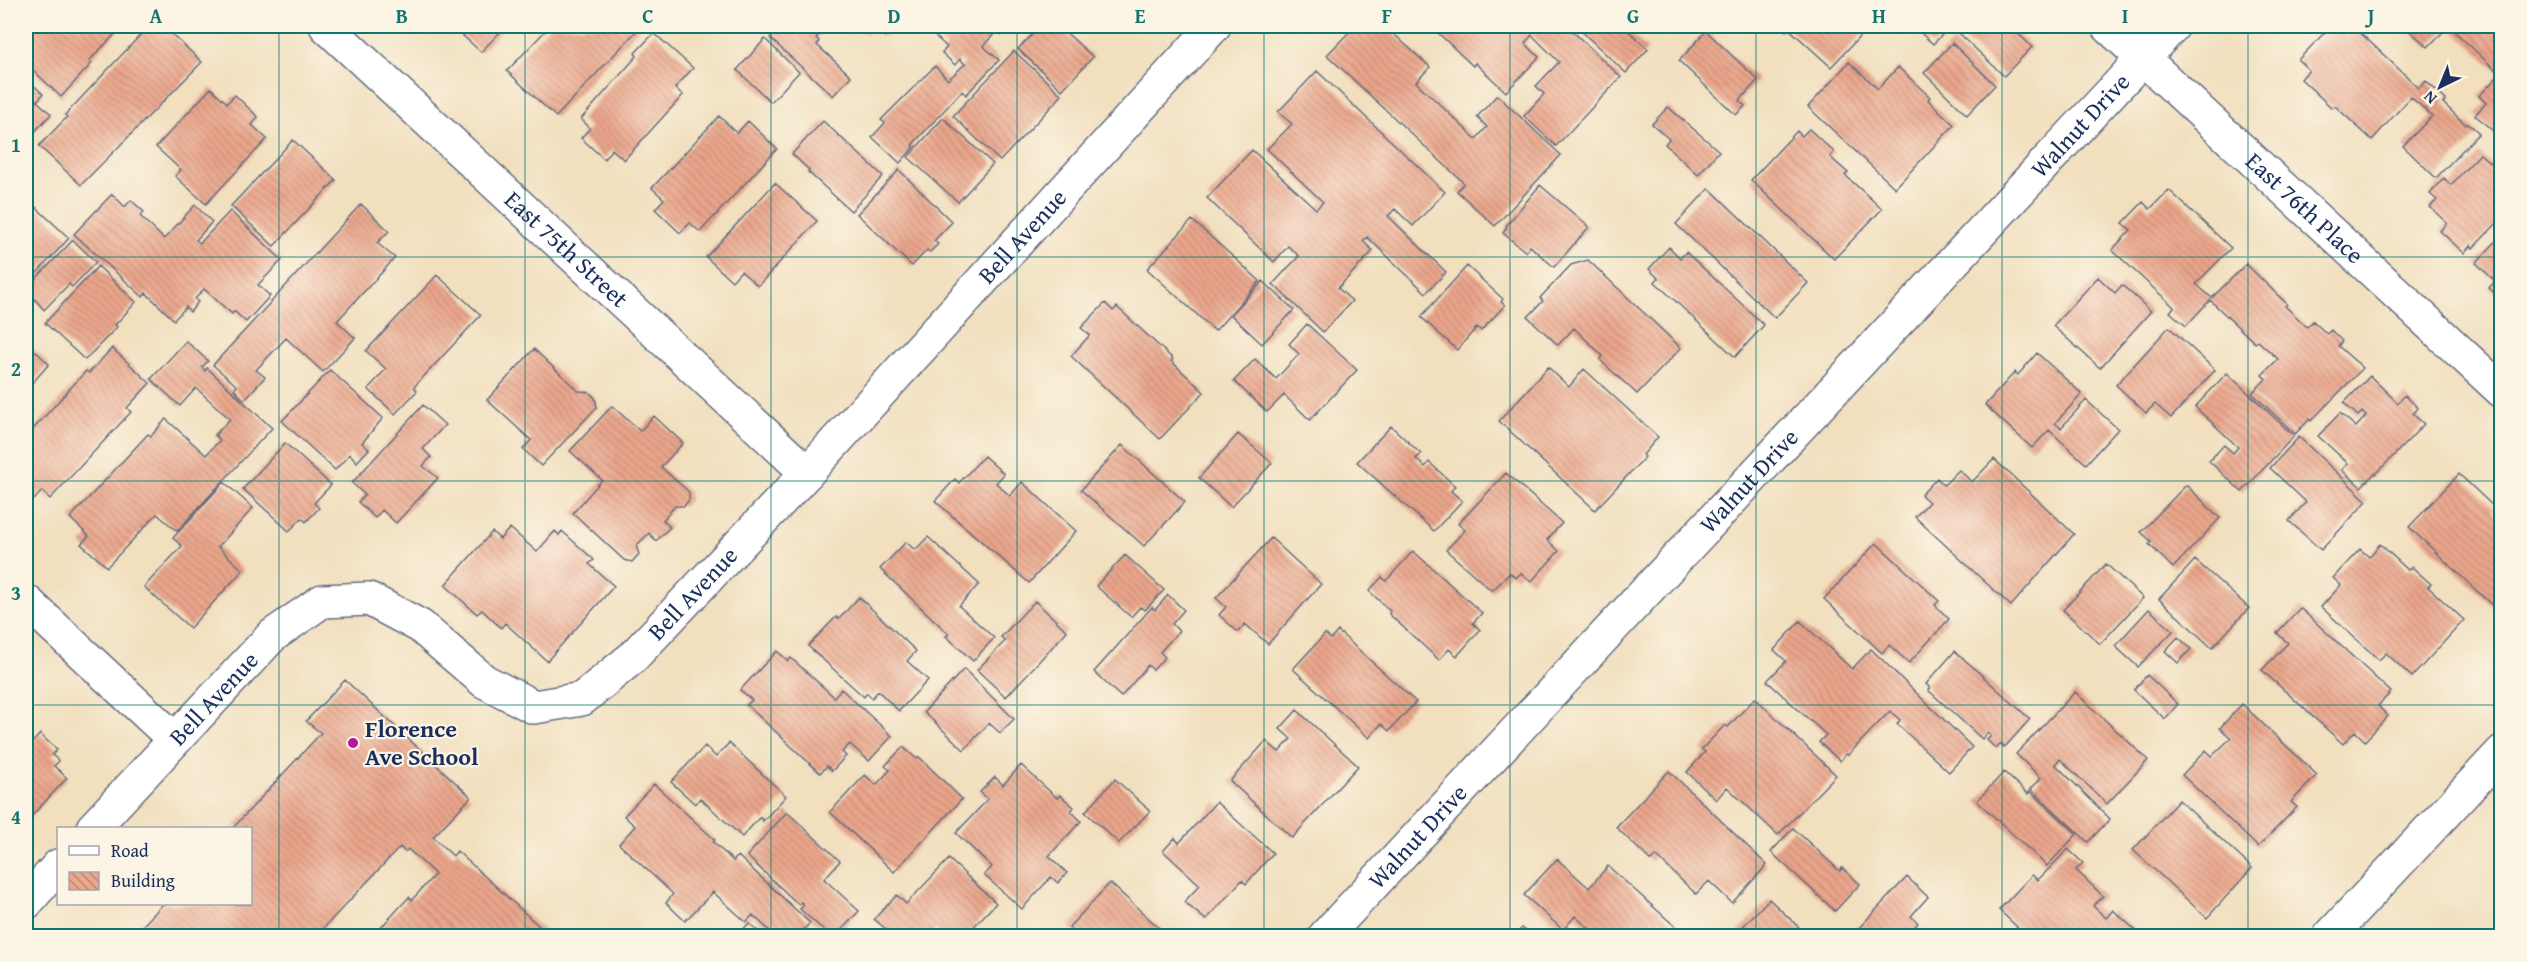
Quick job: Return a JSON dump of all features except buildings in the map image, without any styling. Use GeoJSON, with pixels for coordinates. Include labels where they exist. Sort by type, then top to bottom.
{"type":"FeatureCollection","features":[{"type":"Feature","properties":{"kind":"street","name":"East 75th Street"},"geometry":{"type":"LineString","coordinates":[[327,26],[807,473]]}},
{"type":"Feature","properties":{"kind":"street","name":"East 76th Place"},"geometry":{"type":"LineString","coordinates":[[2108,26],[2502,391]]}},
{"type":"Feature","properties":{"kind":"street","name":"Walnut Drive"},"geometry":{"type":"LineString","coordinates":[[1325,936],[2173,26]]}},
{"type":"Feature","properties":{"kind":"street","name":"Bell Avenue"},"geometry":{"type":"LineString","coordinates":[[94,827],[272,636],[322,601],[369,600],[420,626],[484,681],[534,707],[582,699],[632,658],[807,473],[1209,27]]}},
{"type":"Feature","properties":{"kind":"street"},"geometry":{"type":"LineString","coordinates":[[26,601],[174,739]]}},
{"type":"Feature","properties":{"kind":"street"},"geometry":{"type":"LineString","coordinates":[[2330,936],[2502,752]]}},
{"type":"Feature","properties":{"kind":"street"},"geometry":{"type":"LineString","coordinates":[[26,903],[57,868]]}},
{"type":"Feature","properties":{"kind":"place","name":"Florence Ave School"},"geometry":{"type":"Point","coordinates":[353,743]}}]}
